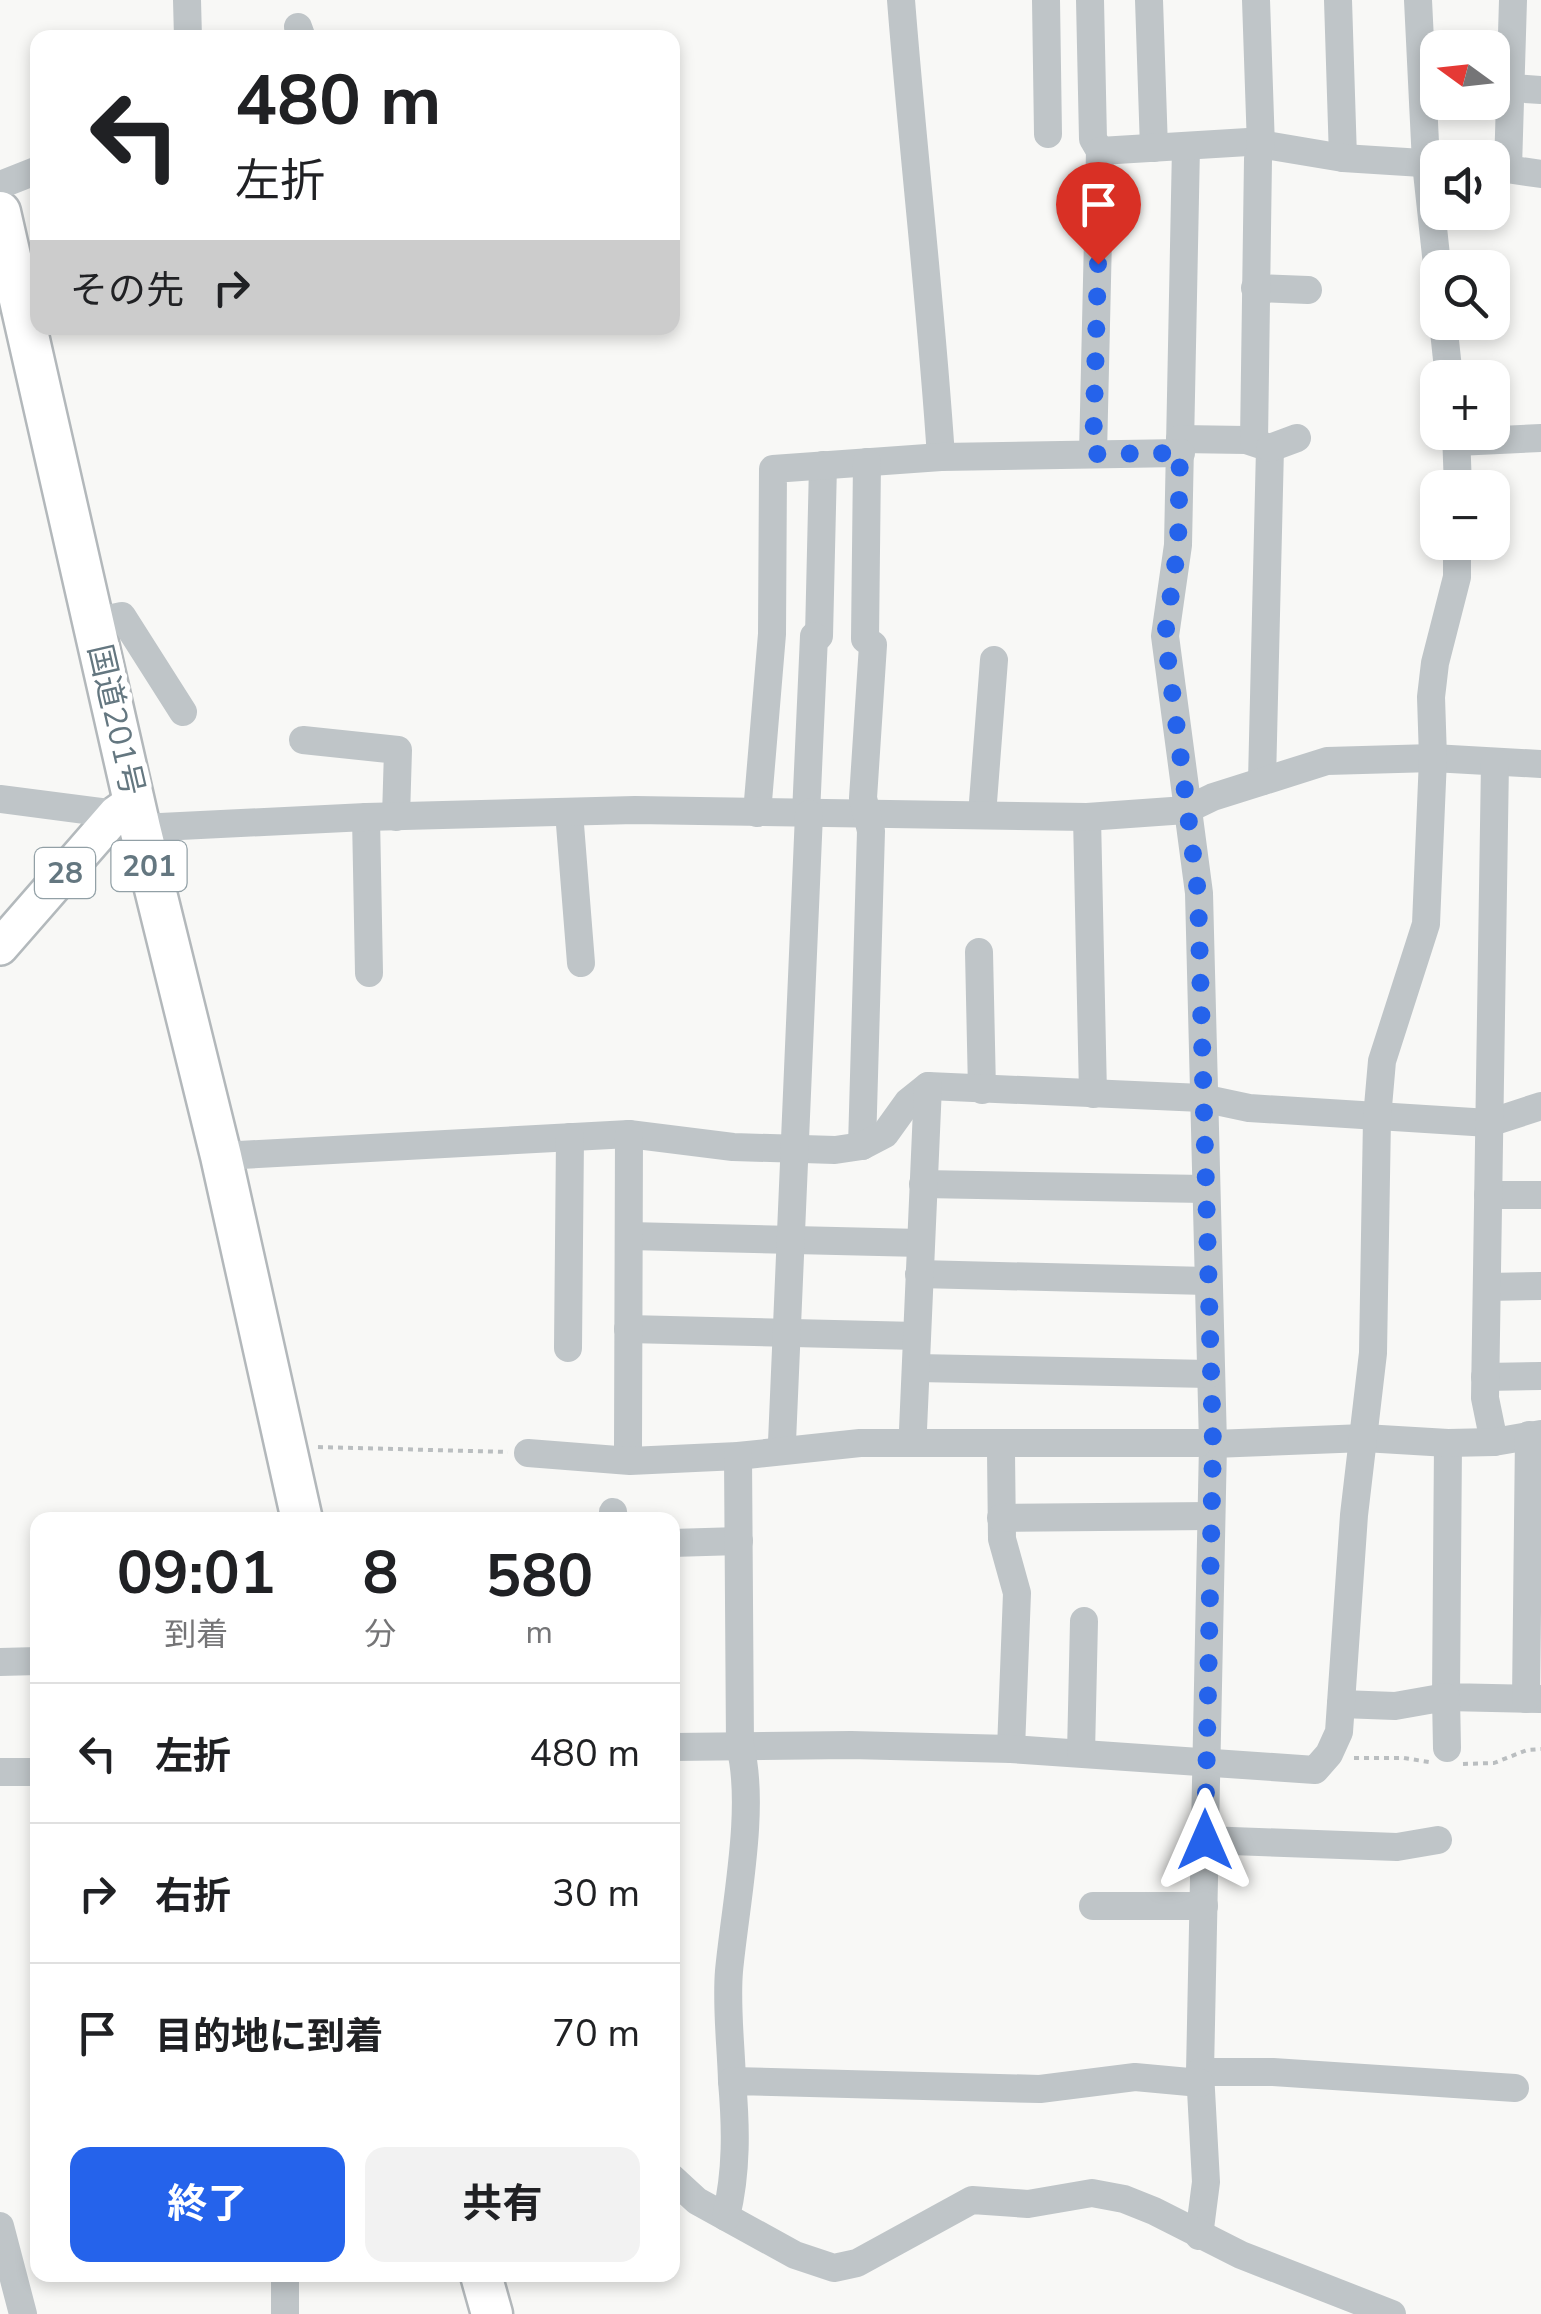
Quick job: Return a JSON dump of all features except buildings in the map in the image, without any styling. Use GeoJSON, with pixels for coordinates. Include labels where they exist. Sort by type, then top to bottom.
{"type":"FeatureCollection","features":[{"type":"Feature","properties":{"kind":"highway","name":"国道201号"},"geometry":{"type":"LineString","coordinates":[[0,212],[94,622],[130,814],[220,1156],[300,1512]]}},
{"type":"Feature","properties":{"kind":"highway"},"geometry":{"type":"LineString","coordinates":[[483,2282],[492,2314]]}},
{"type":"Feature","properties":{"kind":"main road","name":"28"},"geometry":{"type":"LineString","coordinates":[[0,948],[130,814]]}},
{"type":"Feature","properties":{"kind":"street"},"geometry":{"type":"LineString","coordinates":[[186,0],[188,30]]}},
{"type":"Feature","properties":{"kind":"street"},"geometry":{"type":"LineString","coordinates":[[901,0],[942,457]]}},
{"type":"Feature","properties":{"kind":"street"},"geometry":{"type":"LineString","coordinates":[[1046,0],[1048,134]]}},
{"type":"Feature","properties":{"kind":"street"},"geometry":{"type":"LineString","coordinates":[[1090,0],[1093,139],[1100,150],[1093,454]]}},
{"type":"Feature","properties":{"kind":"street"},"geometry":{"type":"LineString","coordinates":[[1149,0],[1154,148]]}},
{"type":"Feature","properties":{"kind":"street"},"geometry":{"type":"LineString","coordinates":[[1256,0],[1261,147],[1255,288],[1262,444],[1262,781]]}},
{"type":"Feature","properties":{"kind":"street"},"geometry":{"type":"LineString","coordinates":[[1338,0],[1343,158]]}},
{"type":"Feature","properties":{"kind":"street"},"geometry":{"type":"LineString","coordinates":[[1418,0],[1430,140]]}},
{"type":"Feature","properties":{"kind":"street"},"geometry":{"type":"LineString","coordinates":[[1513,0],[1510,88],[1541,90]]}},
{"type":"Feature","properties":{"kind":"street"},"geometry":{"type":"LineString","coordinates":[[1100,150],[1248,142],[1343,158],[1420,162]]}},
{"type":"Feature","properties":{"kind":"street"},"geometry":{"type":"LineString","coordinates":[[1186,146],[1178,545],[1165,636],[1198,893],[1209,1374],[1206,1444],[1211,1516],[1200,2078],[1206,2182],[1199,2236]]}},
{"type":"Feature","properties":{"kind":"street"},"geometry":{"type":"LineString","coordinates":[[1510,169],[1541,174]]}},
{"type":"Feature","properties":{"kind":"street"},"geometry":{"type":"LineString","coordinates":[[0,185],[30,173]]}},
{"type":"Feature","properties":{"kind":"street"},"geometry":{"type":"LineString","coordinates":[[1255,288],[1308,290]]}},
{"type":"Feature","properties":{"kind":"street"},"geometry":{"type":"LineString","coordinates":[[757,813],[772,634],[773,469],[942,457],[1093,454],[1262,444],[1297,438]]}},
{"type":"Feature","properties":{"kind":"street"},"geometry":{"type":"LineString","coordinates":[[1510,438],[1541,438]]}},
{"type":"Feature","properties":{"kind":"street"},"geometry":{"type":"LineString","coordinates":[[864,639],[867,462]]}},
{"type":"Feature","properties":{"kind":"street"},"geometry":{"type":"LineString","coordinates":[[782,1442],[823,465]]}},
{"type":"Feature","properties":{"kind":"street"},"geometry":{"type":"LineString","coordinates":[[680,1748],[1010,1749],[1315,1770],[1329,1754],[1339,1732],[1354,1516],[1373,1353],[1377,1118],[1382,1061],[1426,924],[1433,758],[1431,697],[1458,560]]}},
{"type":"Feature","properties":{"kind":"street"},"geometry":{"type":"LineString","coordinates":[[94,622],[122,616],[183,712]]}},
{"type":"Feature","properties":{"kind":"street"},"geometry":{"type":"LineString","coordinates":[[772,634],[864,639],[873,645],[863,798],[871,831],[862,1146]]}},
{"type":"Feature","properties":{"kind":"street"},"geometry":{"type":"LineString","coordinates":[[982,816],[994,660]]}},
{"type":"Feature","properties":{"kind":"street"},"geometry":{"type":"LineString","coordinates":[[303,740],[398,750],[396,816]]}},
{"type":"Feature","properties":{"kind":"street"},"geometry":{"type":"LineString","coordinates":[[0,799],[130,814],[1087,816],[1186,810],[1212,797],[1327,761],[1433,758],[1541,764]]}},
{"type":"Feature","properties":{"kind":"street"},"geometry":{"type":"LineString","coordinates":[[1494,1442],[1485,1377],[1495,762]]}},
{"type":"Feature","properties":{"kind":"street"},"geometry":{"type":"LineString","coordinates":[[559,896],[560,812]]}},
{"type":"Feature","properties":{"kind":"street"},"geometry":{"type":"LineString","coordinates":[[560,812],[581,963]]}},
{"type":"Feature","properties":{"kind":"street"},"geometry":{"type":"LineString","coordinates":[[1087,816],[1093,1094]]}},
{"type":"Feature","properties":{"kind":"street"},"geometry":{"type":"LineString","coordinates":[[366,817],[368,973]]}},
{"type":"Feature","properties":{"kind":"street"},"geometry":{"type":"LineString","coordinates":[[979,952],[982,1090]]}},
{"type":"Feature","properties":{"kind":"street"},"geometry":{"type":"LineString","coordinates":[[220,1156],[629,1134],[733,1147],[796,1150],[862,1146],[884,1134],[908,1102],[928,1086],[1202,1098],[1249,1108],[1489,1123],[1541,1106]]}},
{"type":"Feature","properties":{"kind":"street"},"geometry":{"type":"LineString","coordinates":[[914,1430],[928,1086]]}},
{"type":"Feature","properties":{"kind":"street"},"geometry":{"type":"LineString","coordinates":[[628,1450],[629,1134]]}},
{"type":"Feature","properties":{"kind":"street"},"geometry":{"type":"LineString","coordinates":[[568,1348],[570,1137]]}},
{"type":"Feature","properties":{"kind":"street"},"geometry":{"type":"LineString","coordinates":[[924,1184],[1204,1189]]}},
{"type":"Feature","properties":{"kind":"street"},"geometry":{"type":"LineString","coordinates":[[1488,1195],[1541,1195]]}},
{"type":"Feature","properties":{"kind":"street"},"geometry":{"type":"LineString","coordinates":[[629,1236],[921,1243]]}},
{"type":"Feature","properties":{"kind":"street"},"geometry":{"type":"LineString","coordinates":[[919,1274],[1207,1281]]}},
{"type":"Feature","properties":{"kind":"street"},"geometry":{"type":"LineString","coordinates":[[1487,1287],[1541,1286]]}},
{"type":"Feature","properties":{"kind":"street"},"geometry":{"type":"LineString","coordinates":[[628,1329],[917,1336]]}},
{"type":"Feature","properties":{"kind":"street"},"geometry":{"type":"LineString","coordinates":[[917,1368],[1209,1374]]}},
{"type":"Feature","properties":{"kind":"street"},"geometry":{"type":"LineString","coordinates":[[1485,1377],[1541,1376]]}},
{"type":"Feature","properties":{"kind":"street"},"geometry":{"type":"LineString","coordinates":[[528,1453],[630,1461],[909,1442],[1206,1444],[1364,1438],[1448,1443],[1494,1442],[1535,1434],[1533,1699],[1446,1697],[1394,1706],[1341,1704]]}},
{"type":"Feature","properties":{"kind":"street"},"geometry":{"type":"LineString","coordinates":[[1447,1748],[1448,1443]]}},
{"type":"Feature","properties":{"kind":"street"},"geometry":{"type":"LineString","coordinates":[[1001,1452],[1002,1539],[1017,1593],[1010,1749]]}},
{"type":"Feature","properties":{"kind":"street"},"geometry":{"type":"LineString","coordinates":[[726,2216],[733,2187],[736,2135],[728,1978],[745,1767],[740,1746],[738,1456]]}},
{"type":"Feature","properties":{"kind":"street"},"geometry":{"type":"LineString","coordinates":[[1001,1518],[1211,1516]]}},
{"type":"Feature","properties":{"kind":"street"},"geometry":{"type":"LineString","coordinates":[[680,1543],[739,1541]]}},
{"type":"Feature","properties":{"kind":"street"},"geometry":{"type":"LineString","coordinates":[[1081,1753],[1084,1621]]}},
{"type":"Feature","properties":{"kind":"street"},"geometry":{"type":"LineString","coordinates":[[0,1662],[30,1661]]}},
{"type":"Feature","properties":{"kind":"street"},"geometry":{"type":"LineString","coordinates":[[0,1772],[30,1772]]}},
{"type":"Feature","properties":{"kind":"street"},"geometry":{"type":"LineString","coordinates":[[1205,1840],[1398,1846],[1438,1840]]}},
{"type":"Feature","properties":{"kind":"street"},"geometry":{"type":"LineString","coordinates":[[1093,1906],[1204,1906]]}},
{"type":"Feature","properties":{"kind":"street"},"geometry":{"type":"LineString","coordinates":[[732,2081],[1040,2088],[1135,2078],[1273,2072],[1515,2088]]}},
{"type":"Feature","properties":{"kind":"street"},"geometry":{"type":"LineString","coordinates":[[680,2186],[696,2202],[795,2255],[834,2268],[857,2263],[972,2200],[1028,2204],[1092,2193],[1139,2205],[1199,2236],[1392,2314]]}},
{"type":"Feature","properties":{"kind":"street"},"geometry":{"type":"LineString","coordinates":[[0,2226],[24,2314]]}},
{"type":"Feature","properties":{"kind":"street"},"geometry":{"type":"LineString","coordinates":[[284,2314],[285,2282]]}},
{"type":"Feature","properties":{"kind":"path"},"geometry":{"type":"LineString","coordinates":[[285,1444],[528,1453]]}},
{"type":"Feature","properties":{"kind":"route"},"geometry":{"type":"LineString","coordinates":[[1098,264],[1093,454],[1180,453],[1178,545],[1165,636],[1198,893],[1213,1444],[1205,1840]]}}]}
